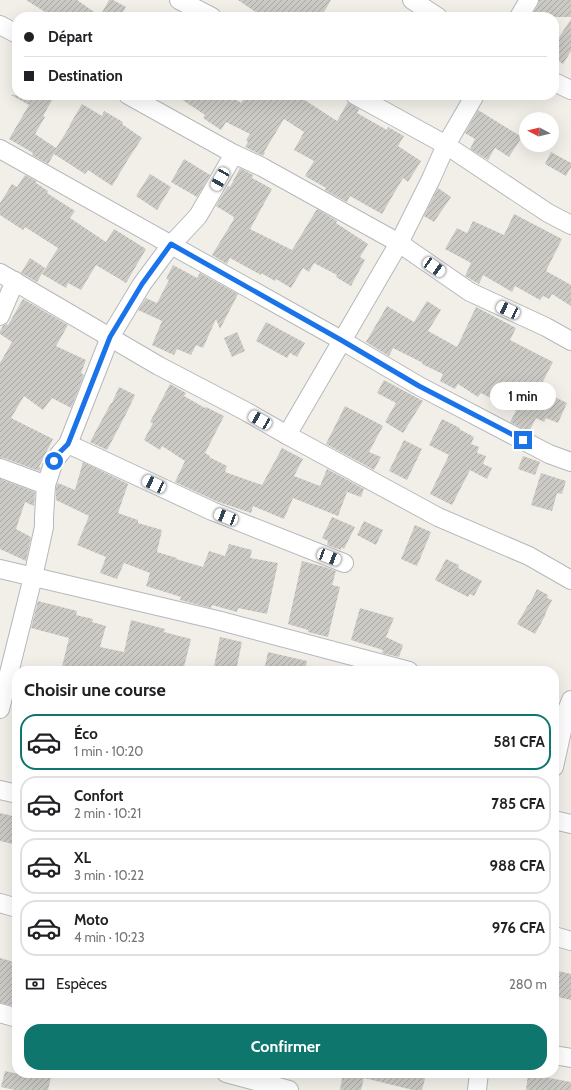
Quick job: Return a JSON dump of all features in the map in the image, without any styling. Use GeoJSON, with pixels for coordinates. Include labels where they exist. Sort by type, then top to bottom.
{"type":"FeatureCollection","features":[{"type":"Feature","properties":{"kind":"street"},"geometry":{"type":"LineString","coordinates":[[179,0],[202,12]]}},
{"type":"Feature","properties":{"kind":"street"},"geometry":{"type":"LineString","coordinates":[[412,0],[430,12]]}},
{"type":"Feature","properties":{"kind":"street"},"geometry":{"type":"LineString","coordinates":[[523,12],[529,0]]}},
{"type":"Feature","properties":{"kind":"street"},"geometry":{"type":"LineString","coordinates":[[0,25],[12,31]]}},
{"type":"Feature","properties":{"kind":"street"},"geometry":{"type":"LineString","coordinates":[[559,84],[571,90]]}},
{"type":"Feature","properties":{"kind":"street"},"geometry":{"type":"LineString","coordinates":[[137,100],[234,154],[269,171],[399,242],[470,292],[546,327],[571,341]]}},
{"type":"Feature","properties":{"kind":"street"},"geometry":{"type":"LineString","coordinates":[[364,100],[446,145],[548,213],[571,225]]}},
{"type":"Feature","properties":{"kind":"street"},"geometry":{"type":"LineString","coordinates":[[287,435],[399,242],[431,179],[446,145],[472,100]]}},
{"type":"Feature","properties":{"kind":"street"},"geometry":{"type":"LineString","coordinates":[[0,149],[341,340],[419,386],[549,454],[571,462]]}},
{"type":"Feature","properties":{"kind":"street"},"geometry":{"type":"LineString","coordinates":[[0,709],[33,578],[44,527],[46,485],[54,461],[68,444],[110,337],[142,284],[171,244],[198,216],[234,154]]}},
{"type":"Feature","properties":{"kind":"street"},"geometry":{"type":"LineString","coordinates":[[0,316],[8,277],[159,366],[247,412],[438,517],[529,556],[571,580]]}},
{"type":"Feature","properties":{"kind":"street"},"geometry":{"type":"LineString","coordinates":[[68,444],[212,512],[344,563]]}},
{"type":"Feature","properties":{"kind":"street"},"geometry":{"type":"LineString","coordinates":[[0,468],[46,485]]}},
{"type":"Feature","properties":{"kind":"street"},"geometry":{"type":"LineString","coordinates":[[0,569],[33,578],[217,620],[391,666]]}},
{"type":"Feature","properties":{"kind":"street"},"geometry":{"type":"LineString","coordinates":[[559,743],[566,709]]}},
{"type":"Feature","properties":{"kind":"street"},"geometry":{"type":"LineString","coordinates":[[0,790],[12,793]]}},
{"type":"Feature","properties":{"kind":"street"},"geometry":{"type":"LineString","coordinates":[[559,821],[571,824]]}},
{"type":"Feature","properties":{"kind":"street"},"geometry":{"type":"LineString","coordinates":[[0,903],[12,907]]}},
{"type":"Feature","properties":{"kind":"street"},"geometry":{"type":"LineString","coordinates":[[559,937],[571,941]]}},
{"type":"Feature","properties":{"kind":"street"},"geometry":{"type":"LineString","coordinates":[[0,1013],[12,1017]]}},
{"type":"Feature","properties":{"kind":"street"},"geometry":{"type":"LineString","coordinates":[[559,1056],[571,1058]]}},
{"type":"Feature","properties":{"kind":"street"},"geometry":{"type":"LineString","coordinates":[[245,1078],[289,1090]]}},
{"type":"Feature","properties":{"kind":"street"},"geometry":{"type":"LineString","coordinates":[[477,1090],[479,1078]]}},
{"type":"Feature","properties":{"kind":"building"},"geometry":{"type":"Polygon","coordinates":[[[26,0],[77,0],[94,12],[45,12],[26,0]]]}},
{"type":"Feature","properties":{"kind":"building"},"geometry":{"type":"Polygon","coordinates":[[[109,0],[113,0],[126,7],[123,12],[102,12],[109,0]]]}},
{"type":"Feature","properties":{"kind":"building"},"geometry":{"type":"Polygon","coordinates":[[[238,0],[331,0],[324,12],[256,12],[238,0]]]}},
{"type":"Feature","properties":{"kind":"building"},"geometry":{"type":"Polygon","coordinates":[[[539,0],[571,0],[571,17],[559,17],[559,12],[534,12],[539,0]]]}},
{"type":"Feature","properties":{"kind":"building"},"geometry":{"type":"Polygon","coordinates":[[[571,19],[571,51],[563,64],[559,61],[559,37],[571,19]]]}},
{"type":"Feature","properties":{"kind":"building"},"geometry":{"type":"Polygon","coordinates":[[[20,100],[52,100],[43,116],[45,117],[35,134],[56,148],[82,104],[102,116],[104,111],[123,122],[122,124],[142,138],[112,186],[88,170],[85,174],[54,154],[48,164],[9,139],[29,105],[20,100]]]}},
{"type":"Feature","properties":{"kind":"building"},"geometry":{"type":"Polygon","coordinates":[[[182,100],[236,100],[241,103],[243,100],[305,100],[337,121],[348,102],[359,109],[357,113],[387,130],[388,127],[404,136],[398,146],[421,161],[408,182],[403,178],[382,214],[350,196],[347,202],[325,190],[326,188],[305,176],[314,161],[294,150],[304,132],[284,119],[263,156],[245,147],[248,142],[246,140],[250,134],[226,122],[221,130],[203,118],[205,115],[182,100]]]}},
{"type":"Feature","properties":{"kind":"building"},"geometry":{"type":"Polygon","coordinates":[[[478,110],[519,135],[519,142],[509,157],[495,148],[488,160],[470,149],[475,139],[465,133],[478,110]]]}},
{"type":"Feature","properties":{"kind":"building"},"geometry":{"type":"Polygon","coordinates":[[[551,152],[571,163],[571,167],[566,176],[545,164],[551,152]]]}},
{"type":"Feature","properties":{"kind":"building"},"geometry":{"type":"Polygon","coordinates":[[[184,159],[210,175],[197,197],[171,182],[184,159]]]}},
{"type":"Feature","properties":{"kind":"building"},"geometry":{"type":"Polygon","coordinates":[[[240,168],[253,175],[252,178],[272,189],[250,229],[292,250],[317,209],[337,221],[336,223],[368,244],[360,257],[365,260],[351,286],[336,277],[337,275],[314,263],[309,272],[303,268],[291,288],[276,279],[275,281],[261,273],[261,275],[230,258],[227,264],[212,255],[234,219],[234,217],[216,206],[228,186],[230,187],[240,168]]]}},
{"type":"Feature","properties":{"kind":"building"},"geometry":{"type":"Polygon","coordinates":[[[150,174],[171,187],[157,210],[136,196],[150,174]]]}},
{"type":"Feature","properties":{"kind":"building"},"geometry":{"type":"Polygon","coordinates":[[[25,175],[36,181],[36,183],[48,191],[47,193],[75,211],[70,218],[106,242],[114,229],[146,249],[126,283],[96,265],[81,290],[68,283],[66,288],[42,274],[58,248],[25,227],[23,230],[0,215],[0,203],[12,184],[17,187],[25,175]]]}},
{"type":"Feature","properties":{"kind":"building"},"geometry":{"type":"Polygon","coordinates":[[[438,188],[451,197],[434,222],[424,216],[438,188]]]}},
{"type":"Feature","properties":{"kind":"building"},"geometry":{"type":"Polygon","coordinates":[[[514,214],[562,239],[546,271],[571,285],[571,306],[552,294],[549,299],[543,296],[540,300],[515,286],[512,292],[483,275],[479,284],[465,276],[471,263],[445,249],[457,228],[467,233],[473,221],[504,235],[514,214]]]}},
{"type":"Feature","properties":{"kind":"building"},"geometry":{"type":"Polygon","coordinates":[[[30,258],[45,268],[37,282],[21,273],[30,258]]]}},
{"type":"Feature","properties":{"kind":"building"},"geometry":{"type":"Polygon","coordinates":[[[173,265],[197,278],[200,273],[238,294],[220,329],[216,319],[203,348],[196,345],[191,355],[177,349],[174,355],[152,345],[162,321],[138,310],[146,298],[157,303],[169,280],[166,279],[173,265]]]}},
{"type":"Feature","properties":{"kind":"building"},"geometry":{"type":"Polygon","coordinates":[[[23,299],[68,325],[56,346],[86,360],[81,373],[84,375],[71,408],[52,398],[43,410],[24,396],[11,418],[53,439],[39,467],[41,468],[39,471],[4,458],[0,458],[0,363],[12,342],[0,334],[0,331],[3,326],[8,325],[23,299]]]}},
{"type":"Feature","properties":{"kind":"building"},"geometry":{"type":"Polygon","coordinates":[[[427,301],[441,310],[428,331],[457,347],[476,307],[516,328],[510,340],[553,362],[539,389],[567,403],[558,423],[546,418],[544,422],[536,418],[529,432],[510,422],[516,411],[481,393],[478,397],[458,384],[455,389],[440,381],[443,374],[393,348],[389,356],[366,342],[387,306],[414,322],[427,301]]]}},
{"type":"Feature","properties":{"kind":"building"},"geometry":{"type":"Polygon","coordinates":[[[266,322],[305,343],[297,357],[290,353],[287,358],[256,341],[266,322]]]}},
{"type":"Feature","properties":{"kind":"building"},"geometry":{"type":"Polygon","coordinates":[[[237,332],[245,351],[232,357],[224,338],[237,332]]]}},
{"type":"Feature","properties":{"kind":"building"},"geometry":{"type":"Polygon","coordinates":[[[384,380],[423,401],[403,433],[385,422],[396,403],[377,393],[384,380]]]}},
{"type":"Feature","properties":{"kind":"building"},"geometry":{"type":"Polygon","coordinates":[[[170,384],[186,393],[184,396],[205,408],[206,407],[224,416],[205,453],[210,456],[209,457],[227,466],[225,472],[262,485],[282,448],[303,459],[294,476],[320,486],[327,469],[364,489],[361,497],[347,492],[338,516],[293,498],[284,519],[253,506],[251,513],[216,501],[175,482],[185,461],[162,446],[160,450],[144,440],[153,423],[150,422],[170,384]]]}},
{"type":"Feature","properties":{"kind":"building"},"geometry":{"type":"Polygon","coordinates":[[[119,387],[135,395],[107,450],[90,442],[112,403],[119,387]]]}},
{"type":"Feature","properties":{"kind":"building"},"geometry":{"type":"Polygon","coordinates":[[[345,406],[383,426],[369,452],[381,457],[374,470],[326,444],[345,406]]]}},
{"type":"Feature","properties":{"kind":"building"},"geometry":{"type":"Polygon","coordinates":[[[442,419],[474,437],[471,444],[479,447],[477,453],[486,456],[483,464],[492,468],[487,479],[470,470],[452,505],[430,494],[449,455],[429,445],[442,419]]]}},
{"type":"Feature","properties":{"kind":"building"},"geometry":{"type":"Polygon","coordinates":[[[404,440],[422,449],[407,480],[389,471],[404,440]]]}},
{"type":"Feature","properties":{"kind":"building"},"geometry":{"type":"Polygon","coordinates":[[[523,456],[540,462],[535,475],[518,469],[523,456]]]}},
{"type":"Feature","properties":{"kind":"building"},"geometry":{"type":"Polygon","coordinates":[[[83,462],[128,484],[118,513],[138,520],[138,523],[162,530],[157,552],[203,567],[209,551],[225,556],[229,544],[252,550],[250,558],[278,563],[267,614],[238,608],[237,612],[212,605],[211,608],[180,600],[181,597],[146,586],[150,573],[124,563],[117,579],[100,573],[106,557],[77,545],[89,516],[56,500],[56,487],[58,483],[75,490],[83,462]]]}},
{"type":"Feature","properties":{"kind":"building"},"geometry":{"type":"Polygon","coordinates":[[[541,473],[566,481],[562,494],[557,493],[552,511],[531,505],[541,473]]]}},
{"type":"Feature","properties":{"kind":"building"},"geometry":{"type":"Polygon","coordinates":[[[0,479],[35,492],[34,506],[25,502],[16,529],[31,537],[26,561],[0,549],[0,479]]]}},
{"type":"Feature","properties":{"kind":"building"},"geometry":{"type":"Polygon","coordinates":[[[332,517],[355,527],[344,549],[341,547],[341,550],[327,545],[328,541],[322,538],[332,517]]]}},
{"type":"Feature","properties":{"kind":"building"},"geometry":{"type":"Polygon","coordinates":[[[364,521],[383,530],[376,545],[357,535],[364,521]]]}},
{"type":"Feature","properties":{"kind":"building"},"geometry":{"type":"Polygon","coordinates":[[[415,525],[431,532],[417,566],[401,559],[415,525]]]}},
{"type":"Feature","properties":{"kind":"building"},"geometry":{"type":"Polygon","coordinates":[[[446,559],[459,565],[458,568],[482,581],[474,596],[470,594],[468,597],[435,580],[446,559]]]}},
{"type":"Feature","properties":{"kind":"building"},"geometry":{"type":"Polygon","coordinates":[[[302,561],[336,571],[332,585],[340,587],[328,637],[308,632],[308,630],[288,624],[302,561]]]}},
{"type":"Feature","properties":{"kind":"building"},"geometry":{"type":"Polygon","coordinates":[[[537,589],[548,595],[547,598],[552,600],[535,634],[517,624],[537,589]]]}},
{"type":"Feature","properties":{"kind":"building"},"geometry":{"type":"Polygon","coordinates":[[[38,601],[77,611],[76,615],[93,619],[92,622],[106,626],[100,647],[124,652],[131,620],[165,629],[164,632],[191,639],[184,666],[62,666],[69,638],[31,628],[38,601]]]}},
{"type":"Feature","properties":{"kind":"building"},"geometry":{"type":"Polygon","coordinates":[[[360,608],[394,618],[386,637],[403,645],[399,657],[382,653],[383,650],[351,640],[360,608]]]}},
{"type":"Feature","properties":{"kind":"building"},"geometry":{"type":"Polygon","coordinates":[[[220,637],[242,642],[237,666],[214,666],[220,637]]]}},
{"type":"Feature","properties":{"kind":"building"},"geometry":{"type":"Polygon","coordinates":[[[268,652],[307,661],[306,666],[265,666],[268,652]]]}},
{"type":"Feature","properties":{"kind":"building"},"geometry":{"type":"Polygon","coordinates":[[[0,813],[12,816],[12,844],[0,841],[0,813]]]}},
{"type":"Feature","properties":{"kind":"building"},"geometry":{"type":"Polygon","coordinates":[[[0,958],[12,962],[12,1006],[0,1003],[0,958]]]}},
{"type":"Feature","properties":{"kind":"building"},"geometry":{"type":"Polygon","coordinates":[[[559,971],[571,974],[571,1000],[559,997],[559,971]]]}},
{"type":"Feature","properties":{"kind":"building"},"geometry":{"type":"Polygon","coordinates":[[[5,1071],[12,1073],[12,1078],[51,1078],[48,1090],[15,1090],[1,1087],[5,1071]]]}},
{"type":"Feature","properties":{"kind":"building"},"geometry":{"type":"Polygon","coordinates":[[[342,1078],[364,1078],[361,1090],[340,1090],[342,1078]]]}},
{"type":"Feature","properties":{"kind":"building"},"geometry":{"type":"Polygon","coordinates":[[[364,1078],[425,1078],[422,1090],[413,1090],[364,1078]]]}},
{"type":"Feature","properties":{"kind":"building"},"geometry":{"type":"Polygon","coordinates":[[[528,1078],[550,1078],[571,1082],[571,1090],[526,1090],[528,1078]]]}},
{"type":"Feature","properties":{"kind":"route"},"geometry":{"type":"LineString","coordinates":[[54,461],[68,444],[110,337],[142,284],[171,244],[419,386],[523,440]]}}]}
